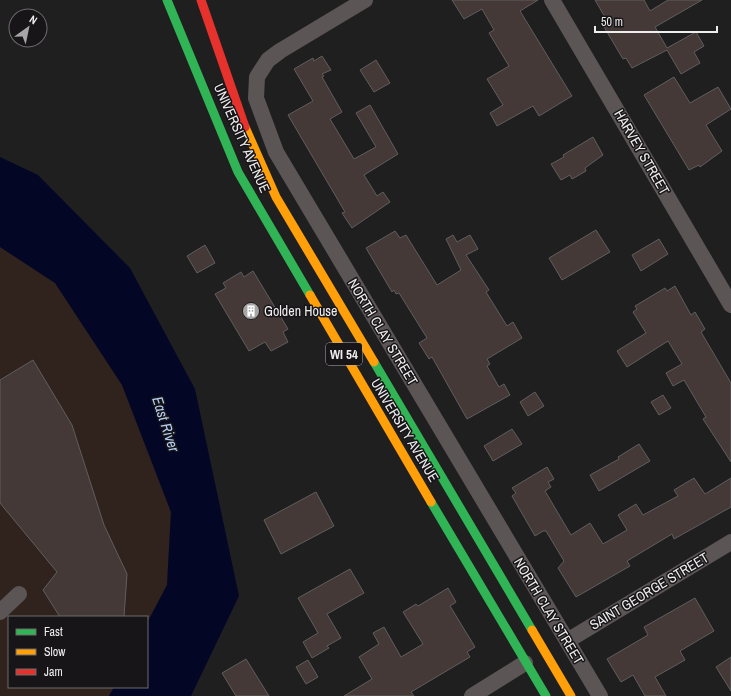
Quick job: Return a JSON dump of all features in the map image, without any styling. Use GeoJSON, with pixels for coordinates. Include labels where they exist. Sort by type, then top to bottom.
{"type":"FeatureCollection","features":[{"type":"Feature","properties":{"kind":"main road","name":"UNIVERSITY AVENUE"},"geometry":{"type":"LineString","coordinates":[[167,0],[242,178],[277,242],[461,550],[546,696]]}},
{"type":"Feature","properties":{"kind":"main road","name":"UNIVERSITY AVENUE"},"geometry":{"type":"LineString","coordinates":[[201,0],[250,142],[276,197],[571,696]]}},
{"type":"Feature","properties":{"kind":"street","name":"NORTH CLAY STREET"},"geometry":{"type":"LineString","coordinates":[[365,0],[268,60],[257,77],[256,98],[276,152],[600,696]]}},
{"type":"Feature","properties":{"kind":"street","name":"HARVEY STREET"},"geometry":{"type":"LineString","coordinates":[[552,0],[731,305]]}},
{"type":"Feature","properties":{"kind":"street","name":"SAINT GEORGE STREET"},"geometry":{"type":"LineString","coordinates":[[567,641],[731,542]]}},
{"type":"Feature","properties":{"kind":"street"},"geometry":{"type":"LineString","coordinates":[[0,612],[19,594]]}},
{"type":"Feature","properties":{"kind":"street"},"geometry":{"type":"LineString","coordinates":[[472,696],[525,662]]}},
{"type":"Feature","properties":{"kind":"shaded area"},"geometry":{"type":"Polygon","coordinates":[[[0,247],[55,283],[122,385],[171,512],[167,585],[148,621],[148,616],[8,616],[8,688],[113,688],[109,696],[0,696],[0,247]]]}},
{"type":"Feature","properties":{"kind":"water","name":"East River"},"geometry":{"type":"Polygon","coordinates":[[[0,157],[38,175],[130,268],[195,389],[239,596],[191,696],[109,696],[113,688],[148,688],[148,621],[167,585],[171,512],[122,385],[55,283],[0,247],[0,157]]]}},
{"type":"Feature","properties":{"kind":"building"},"geometry":{"type":"Polygon","coordinates":[[[452,0],[538,0],[520,11],[572,96],[539,116],[533,106],[497,126],[490,113],[503,105],[487,79],[509,66],[489,33],[494,30],[482,9],[464,19],[452,0]]]}},
{"type":"Feature","properties":{"kind":"building"},"geometry":{"type":"Polygon","coordinates":[[[595,0],[644,0],[650,11],[668,0],[702,0],[655,27],[667,48],[696,32],[704,46],[694,52],[700,63],[681,74],[667,50],[632,68],[626,58],[623,59],[604,27],[609,24],[595,0]]]}},
{"type":"Feature","properties":{"kind":"building"},"geometry":{"type":"Polygon","coordinates":[[[322,56],[331,70],[322,74],[324,76],[322,77],[342,112],[330,119],[354,159],[376,147],[356,113],[370,105],[398,154],[364,175],[377,196],[383,192],[390,202],[352,228],[342,213],[345,212],[288,115],[313,101],[294,69],[313,58],[314,61],[322,56]]]}},
{"type":"Feature","properties":{"kind":"building"},"geometry":{"type":"Polygon","coordinates":[[[376,60],[390,83],[374,92],[360,70],[376,60]]]}},
{"type":"Feature","properties":{"kind":"building"},"geometry":{"type":"Polygon","coordinates":[[[674,77],[690,103],[718,87],[731,109],[706,125],[722,151],[700,167],[699,165],[689,170],[644,95],[674,77]]]}},
{"type":"Feature","properties":{"kind":"building"},"geometry":{"type":"Polygon","coordinates":[[[593,137],[603,155],[585,168],[586,171],[572,179],[570,175],[561,180],[551,164],[593,137]]]}},
{"type":"Feature","properties":{"kind":"building"},"geometry":{"type":"Polygon","coordinates":[[[596,230],[610,252],[562,280],[549,258],[596,230]]]}},
{"type":"Feature","properties":{"kind":"building"},"geometry":{"type":"Polygon","coordinates":[[[395,231],[400,238],[406,235],[437,285],[461,270],[446,239],[453,235],[457,242],[470,235],[478,249],[466,255],[489,290],[486,292],[507,326],[513,322],[522,338],[487,359],[490,364],[487,366],[499,387],[504,384],[510,395],[467,419],[432,357],[429,359],[419,343],[427,338],[399,293],[396,294],[394,290],[392,292],[366,248],[395,231]]]}},
{"type":"Feature","properties":{"kind":"building"},"geometry":{"type":"Polygon","coordinates":[[[659,239],[668,254],[641,271],[632,255],[659,239]]]}},
{"type":"Feature","properties":{"kind":"building"},"geometry":{"type":"Polygon","coordinates":[[[205,245],[215,263],[197,273],[187,256],[205,245]]]}},
{"type":"Feature","properties":{"kind":"building","name":"Golden House"},"geometry":{"type":"Polygon","coordinates":[[[253,271],[288,329],[283,332],[288,342],[271,351],[265,342],[249,351],[215,294],[226,288],[223,283],[241,272],[244,277],[253,271]]]}},
{"type":"Feature","properties":{"kind":"building"},"geometry":{"type":"Polygon","coordinates":[[[675,286],[691,315],[695,312],[705,329],[701,332],[731,383],[731,462],[703,419],[706,417],[684,380],[673,386],[666,373],[682,364],[668,341],[627,367],[617,351],[646,333],[633,312],[637,309],[635,306],[665,288],[667,291],[675,286]]]}},
{"type":"Feature","properties":{"kind":"building"},"geometry":{"type":"Polygon","coordinates":[[[33,360],[72,425],[104,525],[127,574],[124,616],[59,616],[43,590],[57,572],[0,503],[0,380],[33,360]]]}},
{"type":"Feature","properties":{"kind":"building"},"geometry":{"type":"Polygon","coordinates":[[[535,392],[544,406],[528,416],[520,402],[535,392]]]}},
{"type":"Feature","properties":{"kind":"building"},"geometry":{"type":"Polygon","coordinates":[[[663,395],[671,408],[659,415],[651,402],[663,395]]]}},
{"type":"Feature","properties":{"kind":"building"},"geometry":{"type":"Polygon","coordinates":[[[512,429],[522,444],[493,461],[484,446],[512,429]]]}},
{"type":"Feature","properties":{"kind":"building"},"geometry":{"type":"Polygon","coordinates":[[[639,444],[650,461],[599,491],[590,475],[619,459],[618,457],[639,444]]]}},
{"type":"Feature","properties":{"kind":"building"},"geometry":{"type":"Polygon","coordinates":[[[547,467],[554,479],[548,482],[551,487],[545,491],[571,535],[590,523],[603,544],[627,530],[618,515],[636,504],[643,515],[678,496],[674,490],[694,478],[705,494],[731,478],[731,507],[674,539],[672,534],[627,561],[630,566],[576,597],[558,568],[564,561],[546,531],[543,531],[535,536],[512,496],[516,493],[512,488],[547,467]]]}},
{"type":"Feature","properties":{"kind":"building"},"geometry":{"type":"Polygon","coordinates":[[[316,492],[334,526],[281,554],[264,520],[316,492]]]}},
{"type":"Feature","properties":{"kind":"building"},"geometry":{"type":"Polygon","coordinates":[[[350,569],[364,593],[327,614],[341,638],[327,646],[329,648],[312,658],[303,642],[318,633],[298,598],[350,569]]]}},
{"type":"Feature","properties":{"kind":"building"},"geometry":{"type":"Polygon","coordinates":[[[448,588],[456,602],[450,606],[475,647],[467,652],[470,657],[411,692],[414,696],[344,696],[372,679],[359,657],[379,644],[373,633],[384,627],[401,657],[423,644],[403,612],[416,604],[418,606],[448,588]]]}},
{"type":"Feature","properties":{"kind":"building"},"geometry":{"type":"Polygon","coordinates":[[[695,598],[714,631],[680,651],[685,660],[655,677],[666,696],[645,696],[633,675],[621,682],[607,659],[648,635],[644,627],[695,598]]]}},
{"type":"Feature","properties":{"kind":"building"},"geometry":{"type":"Polygon","coordinates":[[[731,657],[731,691],[716,667],[731,657]]]}},
{"type":"Feature","properties":{"kind":"building"},"geometry":{"type":"Polygon","coordinates":[[[246,659],[269,696],[236,696],[222,673],[246,659]]]}},
{"type":"Feature","properties":{"kind":"building"},"geometry":{"type":"Polygon","coordinates":[[[308,660],[318,677],[306,684],[296,667],[308,660]]]}},
{"type":"Feature","properties":{"kind":"traffic: fast"},"geometry":{"type":"LineString","coordinates":[[167,0],[238,172],[310,295]]}},
{"type":"Feature","properties":{"kind":"traffic: fast"},"geometry":{"type":"LineString","coordinates":[[374,362],[532,630]]}},
{"type":"Feature","properties":{"kind":"traffic: fast"},"geometry":{"type":"LineString","coordinates":[[431,502],[546,696]]}},
{"type":"Feature","properties":{"kind":"traffic: slow"},"geometry":{"type":"LineString","coordinates":[[245,127],[276,197],[374,362]]}},
{"type":"Feature","properties":{"kind":"traffic: slow"},"geometry":{"type":"LineString","coordinates":[[310,295],[431,502]]}},
{"type":"Feature","properties":{"kind":"traffic: slow"},"geometry":{"type":"LineString","coordinates":[[532,630],[571,696]]}},
{"type":"Feature","properties":{"kind":"traffic: jam"},"geometry":{"type":"LineString","coordinates":[[201,0],[245,127]]}},
{"type":"Feature","properties":{"kind":"place","name":"Golden House"},"geometry":{"type":"Point","coordinates":[251,311]}}]}
